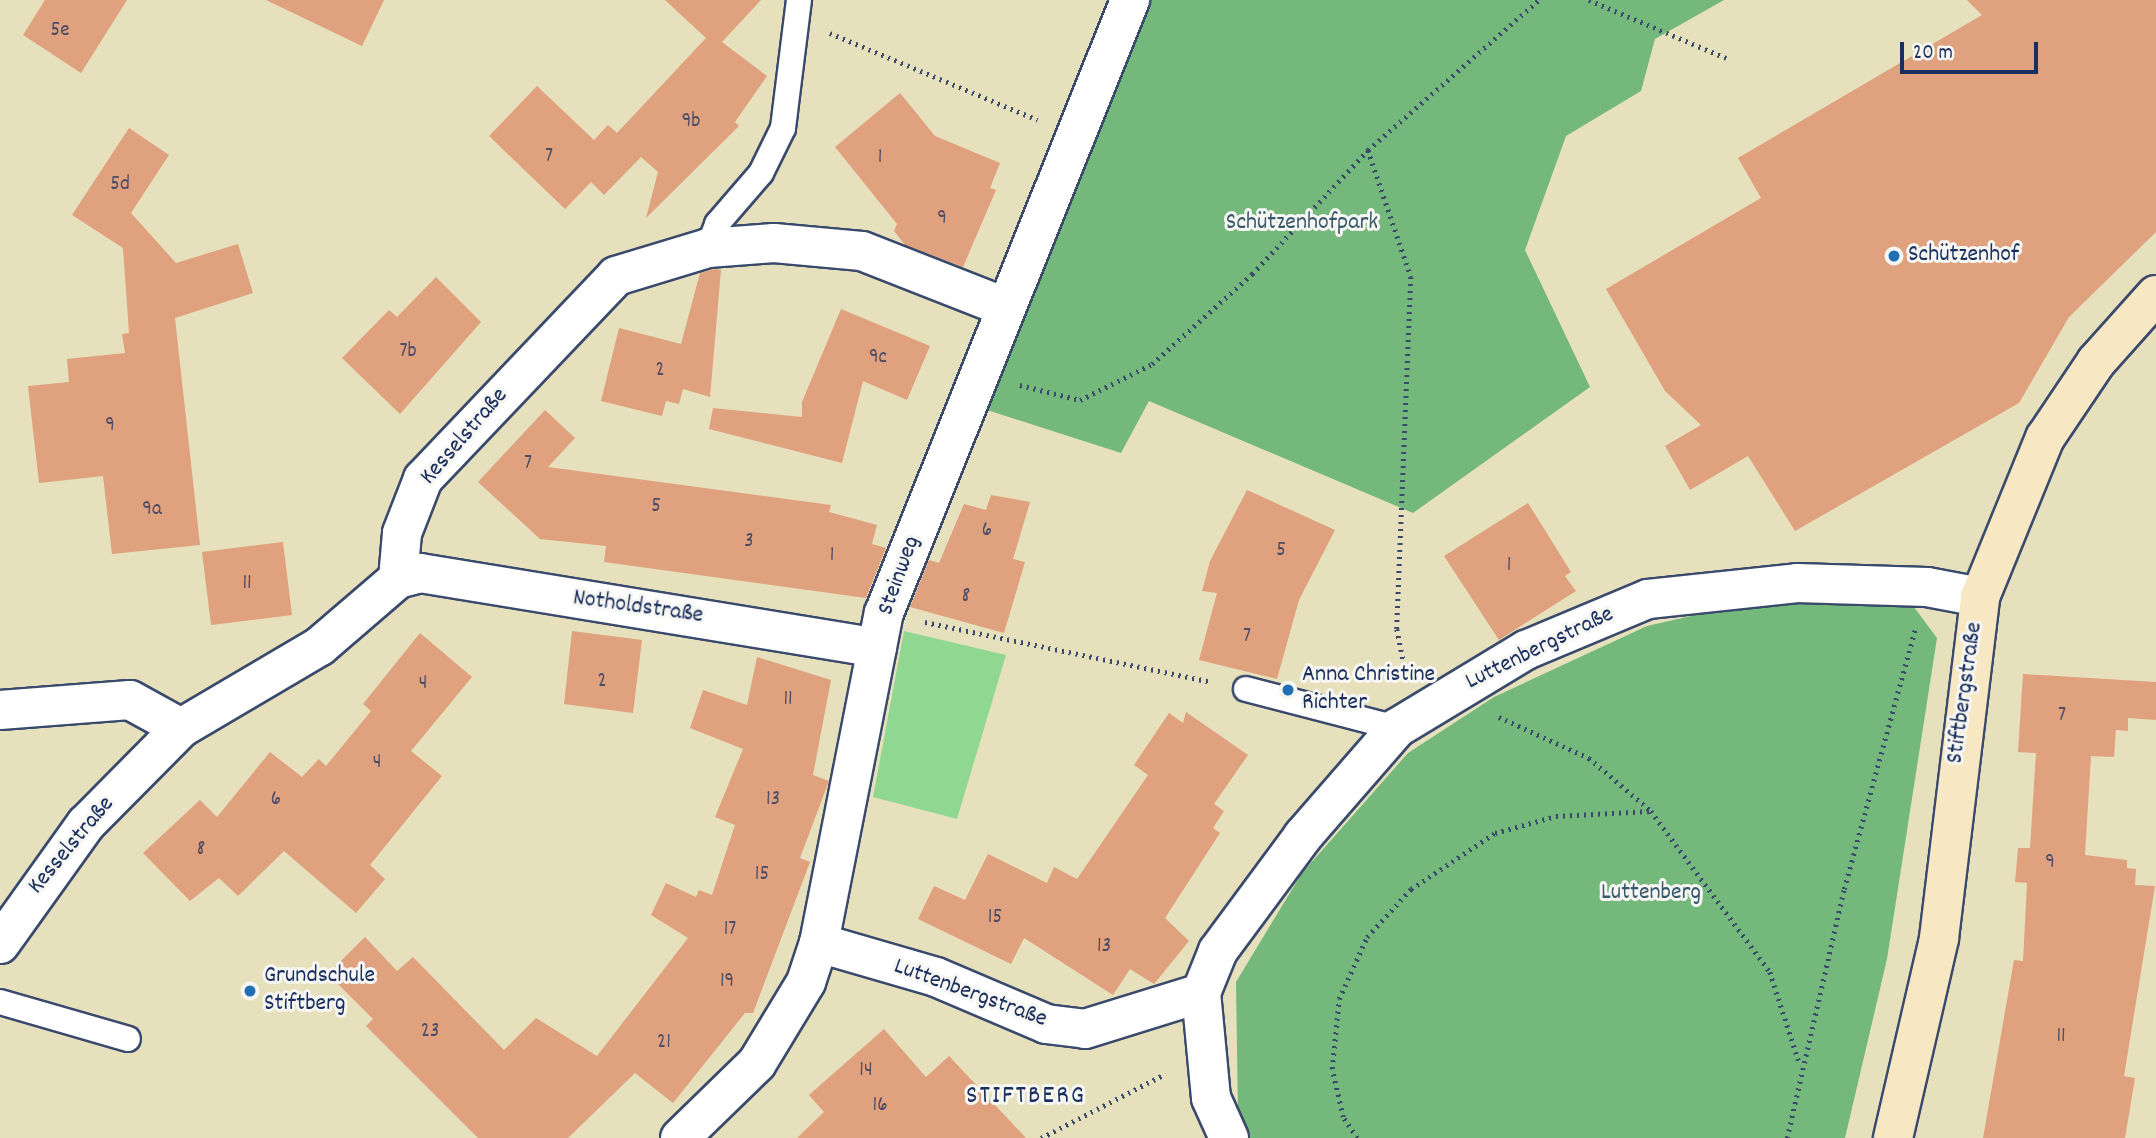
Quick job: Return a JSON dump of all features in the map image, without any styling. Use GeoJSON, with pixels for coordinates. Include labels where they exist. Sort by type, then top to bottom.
{"type":"FeatureCollection","features":[{"type":"Feature","properties":{"kind":"street","name":"Steinweg"},"geometry":{"type":"LineString","coordinates":[[680,1138],[757,1063],[836,948],[881,630],[979,372],[1130,0]]}},
{"type":"Feature","properties":{"kind":"street","name":"Kesselstraße"},"geometry":{"type":"LineString","coordinates":[[0,944],[86,824],[181,729],[320,646],[398,579],[402,533],[423,479],[596,291],[616,276],[708,248],[774,243],[862,251],[1005,307]]}},
{"type":"Feature","properties":{"kind":"street","name":"Stiftbergstraße"},"geometry":{"type":"LineString","coordinates":[[1893,1138],[1939,938],[1980,597],[2045,438],[2096,362],[2156,295]]}},
{"type":"Feature","properties":{"kind":"street","name":"Notholdstraße"},"geometry":{"type":"LineString","coordinates":[[398,579],[420,573],[881,630]]}},
{"type":"Feature","properties":{"kind":"street","name":"Luttenbergstraße"},"geometry":{"type":"LineString","coordinates":[[1229,1138],[1211,1098],[1203,1055],[1201,993],[1219,951],[1303,836],[1406,722],[1448,694],[1526,650],[1648,599],[1797,583],[1927,587],[1980,597]]}},
{"type":"Feature","properties":{"kind":"street"},"geometry":{"type":"LineString","coordinates":[[0,710],[131,701],[181,729]]}},
{"type":"Feature","properties":{"kind":"street","name":"Luttenbergstraße"},"geometry":{"type":"LineString","coordinates":[[836,948],[936,977],[1046,1024],[1084,1029],[1201,993]]}},
{"type":"Feature","properties":{"kind":"lane"},"geometry":{"type":"LineString","coordinates":[[708,248],[717,224],[761,173],[783,128],[797,10]]}},
{"type":"Feature","properties":{"kind":"lane"},"geometry":{"type":"LineString","coordinates":[[1246,689],[1406,722]]}},
{"type":"Feature","properties":{"kind":"lane"},"geometry":{"type":"LineString","coordinates":[[0,1002],[128,1039]]}},
{"type":"Feature","properties":{"kind":"path"},"geometry":{"type":"LineString","coordinates":[[979,372],[1080,400],[1152,364],[1252,274],[1368,149],[1539,0]]}},
{"type":"Feature","properties":{"kind":"path"},"geometry":{"type":"LineString","coordinates":[[1589,0],[1726,58]]}},
{"type":"Feature","properties":{"kind":"path"},"geometry":{"type":"LineString","coordinates":[[797,10],[1075,134]]}},
{"type":"Feature","properties":{"kind":"path"},"geometry":{"type":"LineString","coordinates":[[1368,149],[1411,277],[1397,629],[1406,722]]}},
{"type":"Feature","properties":{"kind":"path"},"geometry":{"type":"LineString","coordinates":[[1787,1138],[1800,1065],[1927,587]]}},
{"type":"Feature","properties":{"kind":"path"},"geometry":{"type":"LineString","coordinates":[[881,630],[1246,689]]}},
{"type":"Feature","properties":{"kind":"path"},"geometry":{"type":"LineString","coordinates":[[1448,694],[1589,758],[1651,811],[1770,972],[1800,1065]]}},
{"type":"Feature","properties":{"kind":"path"},"geometry":{"type":"LineString","coordinates":[[1357,1138],[1343,1117],[1332,1069],[1339,999],[1367,937],[1411,889],[1495,832],[1556,816],[1651,811]]}},
{"type":"Feature","properties":{"kind":"path"},"geometry":{"type":"LineString","coordinates":[[1041,1138],[1203,1055]]}},
{"type":"Feature","properties":{"kind":"green space","name":"Schützenhofpark"},"geometry":{"type":"Polygon","coordinates":[[[1144,0],[1724,0],[1655,39],[1641,91],[1566,136],[1525,250],[1590,387],[1413,513],[1149,401],[1121,453],[981,408],[1144,0]]]}},
{"type":"Feature","properties":{"kind":"green space","name":"Luttenberg"},"geometry":{"type":"Polygon","coordinates":[[[1748,603],[1911,603],[1937,638],[1887,959],[1845,1138],[1250,1138],[1238,1114],[1236,982],[1302,873],[1408,753],[1494,697],[1647,626],[1748,603]]]}},
{"type":"Feature","properties":{"kind":"green space"},"geometry":{"type":"Polygon","coordinates":[[[904,631],[1006,655],[957,819],[873,797],[904,631]]]}},
{"type":"Feature","properties":{"kind":"building"},"geometry":{"type":"Polygon","coordinates":[[[45,0],[127,0],[81,73],[23,35],[45,0]]]}},
{"type":"Feature","properties":{"kind":"building"},"geometry":{"type":"Polygon","coordinates":[[[266,0],[384,0],[362,46],[266,0]]]}},
{"type":"Feature","properties":{"kind":"building"},"geometry":{"type":"Polygon","coordinates":[[[665,0],[761,0],[722,42],[767,76],[735,122],[739,126],[646,218],[658,172],[641,157],[604,195],[591,182],[565,209],[489,136],[537,86],[594,140],[608,125],[617,133],[706,38],[665,0]]]}},
{"type":"Feature","properties":{"kind":"building","name":"Schützenhof"},"geometry":{"type":"Polygon","coordinates":[[[1967,0],[2156,0],[2156,232],[2069,317],[2019,403],[1795,531],[1748,456],[1690,490],[1665,446],[1701,425],[1665,391],[1606,289],[1761,198],[1738,158],[1982,15],[1967,0]]]}},
{"type":"Feature","properties":{"kind":"building"},"geometry":{"type":"Polygon","coordinates":[[[900,93],[935,136],[1000,163],[990,188],[996,190],[963,267],[905,245],[894,231],[897,224],[835,147],[900,93]]]}},
{"type":"Feature","properties":{"kind":"building"},"geometry":{"type":"Polygon","coordinates":[[[129,128],[169,155],[131,213],[176,263],[238,244],[253,293],[175,318],[200,545],[112,554],[103,476],[39,483],[28,386],[69,382],[67,359],[125,353],[122,334],[129,333],[123,248],[72,215],[129,128]]]}},
{"type":"Feature","properties":{"kind":"building"},"geometry":{"type":"Polygon","coordinates":[[[721,270],[710,397],[683,389],[679,404],[666,401],[662,416],[601,401],[619,328],[681,344],[700,273],[721,270]]]}},
{"type":"Feature","properties":{"kind":"building"},"geometry":{"type":"Polygon","coordinates":[[[436,277],[481,322],[400,414],[342,358],[389,310],[397,317],[436,277]]]}},
{"type":"Feature","properties":{"kind":"building"},"geometry":{"type":"Polygon","coordinates":[[[841,309],[930,346],[907,400],[863,381],[842,463],[709,429],[713,408],[802,417],[802,402],[841,309]]]}},
{"type":"Feature","properties":{"kind":"building"},"geometry":{"type":"Polygon","coordinates":[[[545,410],[575,438],[548,467],[831,505],[829,512],[877,525],[872,544],[886,548],[866,598],[604,562],[606,546],[540,539],[478,482],[545,410]]]}},
{"type":"Feature","properties":{"kind":"building"},"geometry":{"type":"Polygon","coordinates":[[[1247,490],[1335,530],[1299,600],[1277,679],[1199,660],[1217,593],[1202,591],[1210,561],[1247,490]]]}},
{"type":"Feature","properties":{"kind":"building"},"geometry":{"type":"Polygon","coordinates":[[[991,495],[1030,502],[1013,559],[1025,562],[1004,633],[910,607],[929,560],[939,563],[964,504],[986,510],[991,495]]]}},
{"type":"Feature","properties":{"kind":"building"},"geometry":{"type":"Polygon","coordinates":[[[1528,503],[1571,572],[1565,576],[1576,591],[1499,640],[1444,556],[1528,503]]]}},
{"type":"Feature","properties":{"kind":"building"},"geometry":{"type":"Polygon","coordinates":[[[283,542],[292,615],[211,625],[202,552],[283,542]]]}},
{"type":"Feature","properties":{"kind":"building"},"geometry":{"type":"Polygon","coordinates":[[[572,631],[642,640],[633,713],[564,704],[572,631]]]}},
{"type":"Feature","properties":{"kind":"building"},"geometry":{"type":"Polygon","coordinates":[[[420,633],[472,677],[411,751],[442,776],[370,865],[385,879],[356,913],[284,851],[238,896],[219,878],[190,901],[143,853],[200,800],[217,817],[270,752],[302,777],[319,759],[326,766],[371,711],[363,704],[420,633]]]}},
{"type":"Feature","properties":{"kind":"building"},"geometry":{"type":"Polygon","coordinates":[[[757,657],[831,680],[813,775],[829,781],[800,858],[810,862],[753,1013],[745,1013],[673,1103],[635,1073],[568,1138],[478,1138],[366,1026],[373,1019],[328,974],[365,937],[397,971],[413,957],[504,1050],[536,1018],[597,1056],[688,938],[651,915],[666,883],[696,897],[699,890],[712,895],[735,825],[715,817],[743,749],[690,728],[703,690],[747,705],[757,657]]]}},
{"type":"Feature","properties":{"kind":"building"},"geometry":{"type":"Polygon","coordinates":[[[2023,674],[2156,682],[2156,720],[2128,718],[2128,731],[2116,730],[2114,757],[2091,756],[2085,855],[2127,860],[2127,868],[2136,869],[2135,885],[2155,886],[2124,1076],[2135,1078],[2125,1138],[1983,1138],[2014,960],[2023,961],[2027,883],[2015,882],[2018,848],[2030,848],[2036,753],[2018,752],[2023,674]]]}},
{"type":"Feature","properties":{"kind":"building"},"geometry":{"type":"Polygon","coordinates":[[[1186,712],[1248,755],[1214,804],[1224,811],[1213,828],[1220,833],[1165,918],[1189,941],[1154,984],[1130,969],[1113,995],[1024,938],[1011,964],[918,919],[934,886],[965,900],[988,854],[1047,883],[1054,867],[1077,879],[1148,775],[1134,765],[1169,713],[1183,723],[1186,712]]]}},
{"type":"Feature","properties":{"kind":"building"},"geometry":{"type":"Polygon","coordinates":[[[884,1029],[926,1077],[949,1056],[1026,1138],[797,1138],[824,1112],[809,1095],[884,1029]]]}},
{"type":"Feature","properties":{"kind":"place","name":"Schützenhof"},"geometry":{"type":"Point","coordinates":[1894,256]}},
{"type":"Feature","properties":{"kind":"place","name":"Anna Christine Richter"},"geometry":{"type":"Point","coordinates":[1288,690]}},
{"type":"Feature","properties":{"kind":"place","name":"Grundschule Stiftberg"},"geometry":{"type":"Point","coordinates":[250,991]}},
{"type":"Feature","properties":{"kind":"district","name":"STIFTBERG"},"geometry":{"type":"Point","coordinates":[1026,1097]}}]}
